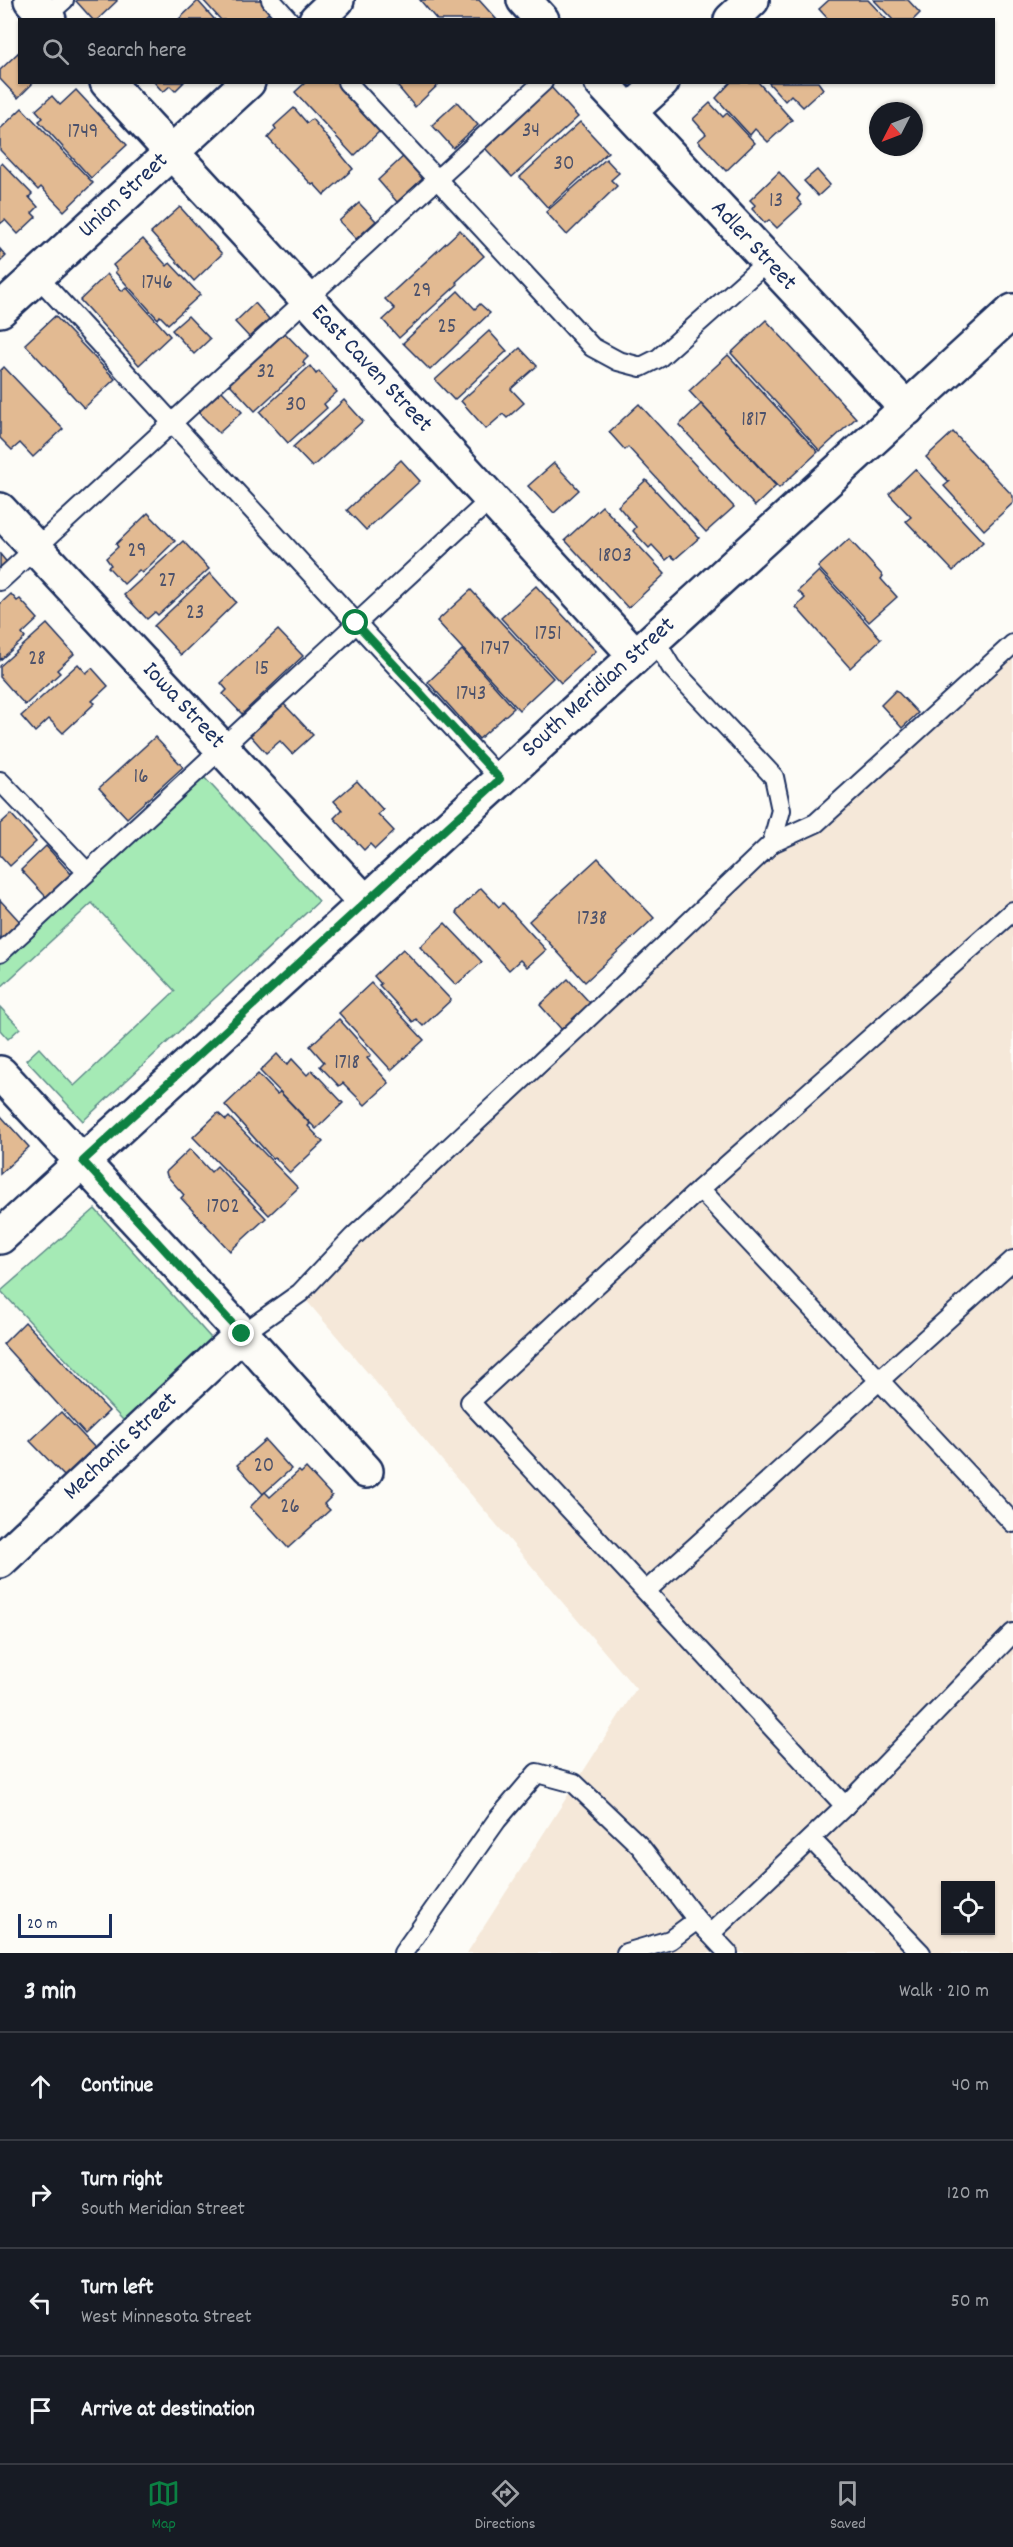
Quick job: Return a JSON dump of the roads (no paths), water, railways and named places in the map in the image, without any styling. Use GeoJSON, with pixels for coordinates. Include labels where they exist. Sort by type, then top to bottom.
{"type":"FeatureCollection","features":[{"type":"Feature","properties":{"kind":"street"},"geometry":{"type":"LineString","coordinates":[[318,18],[338,0]]}},
{"type":"Feature","properties":{"kind":"street"},"geometry":{"type":"LineString","coordinates":[[524,0],[540,18]]}},
{"type":"Feature","properties":{"kind":"street"},"geometry":{"type":"LineString","coordinates":[[733,18],[752,0]]}},
{"type":"Feature","properties":{"kind":"street","name":"East Caven Street"},"geometry":{"type":"LineString","coordinates":[[109,84],[491,498],[644,646]]}},
{"type":"Feature","properties":{"kind":"street","name":"Union Street"},"geometry":{"type":"LineString","coordinates":[[0,310],[246,84]]}},
{"type":"Feature","properties":{"kind":"street","name":"Adler Street"},"geometry":{"type":"LineString","coordinates":[[603,84],[906,409]]}},
{"type":"Feature","properties":{"kind":"street"},"geometry":{"type":"LineString","coordinates":[[629,112],[660,84]]}},
{"type":"Feature","properties":{"kind":"street","name":"South Meridian Street"},"geometry":{"type":"LineString","coordinates":[[0,1237],[1013,311]]}},
{"type":"Feature","properties":{"kind":"street","name":"Iowa Street"},"geometry":{"type":"LineString","coordinates":[[0,510],[365,902]]}},
{"type":"Feature","properties":{"kind":"street"},"geometry":{"type":"LineString","coordinates":[[0,1073],[366,1471]]}},
{"type":"Feature","properties":{"kind":"street","name":"Mechanic Street"},"geometry":{"type":"LineString","coordinates":[[0,1561],[242,1334]]}},
{"type":"Feature","properties":{"kind":"lane"},"geometry":{"type":"LineString","coordinates":[[271,0],[287,18]]}},
{"type":"Feature","properties":{"kind":"lane"},"geometry":{"type":"LineString","coordinates":[[349,84],[592,347],[618,361],[641,367],[659,358],[768,261]]}},
{"type":"Feature","properties":{"kind":"lane"},"geometry":{"type":"LineString","coordinates":[[0,581],[541,84]]}},
{"type":"Feature","properties":{"kind":"lane"},"geometry":{"type":"LineString","coordinates":[[37,276],[500,779]]}},
{"type":"Feature","properties":{"kind":"lane"},"geometry":{"type":"LineString","coordinates":[[0,952],[491,498]]}},
{"type":"Feature","properties":{"kind":"lane"},"geometry":{"type":"LineString","coordinates":[[242,1334],[300,1293],[353,1237],[575,1031],[772,843],[816,823],[1013,644]]}},
{"type":"Feature","properties":{"kind":"lane"},"geometry":{"type":"LineString","coordinates":[[644,646],[671,667],[774,777],[781,810],[772,843]]}},
{"type":"Feature","properties":{"kind":"lane"},"geometry":{"type":"LineString","coordinates":[[0,781],[87,872]]}},
{"type":"Feature","properties":{"kind":"lane"},"geometry":{"type":"LineString","coordinates":[[845,1806],[470,1402],[700,1189],[1013,911]]}},
{"type":"Feature","properties":{"kind":"lane"},"geometry":{"type":"LineString","coordinates":[[700,1189],[1013,1523]]}},
{"type":"Feature","properties":{"kind":"lane"},"geometry":{"type":"LineString","coordinates":[[646,1591],[1013,1260]]}},
{"type":"Feature","properties":{"kind":"lane"},"geometry":{"type":"LineString","coordinates":[[710,1934],[845,1806],[1013,1633]]}},
{"type":"Feature","properties":{"kind":"lane"},"geometry":{"type":"LineString","coordinates":[[403,1953],[497,1820],[537,1773],[574,1783],[640,1846],[697,1920],[728,1953]]}},
{"type":"Feature","properties":{"kind":"lane"},"geometry":{"type":"LineString","coordinates":[[811,1839],[921,1953]]}},
{"type":"Feature","properties":{"kind":"lane"},"geometry":{"type":"LineString","coordinates":[[626,1953],[670,1940],[697,1920]]}}]}
